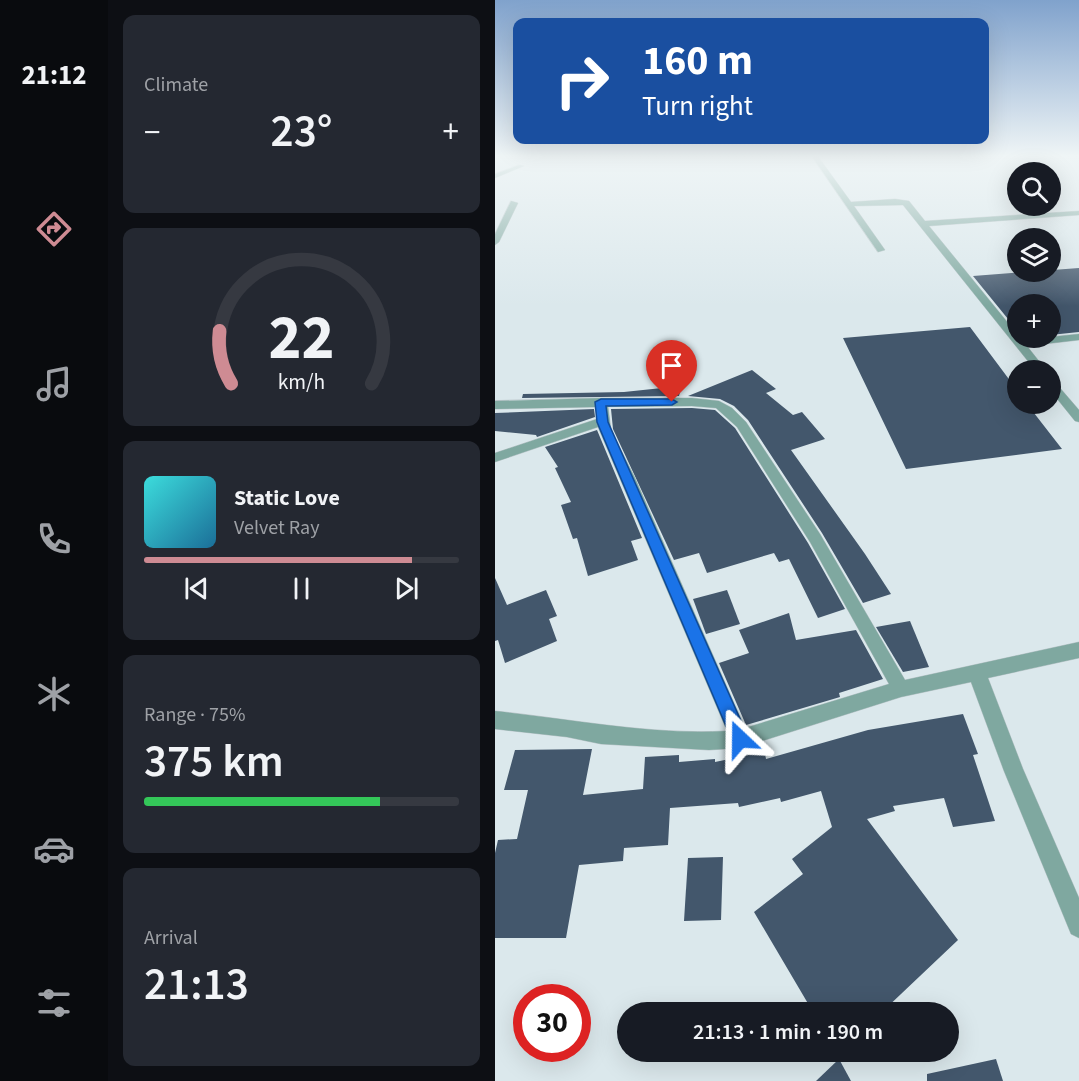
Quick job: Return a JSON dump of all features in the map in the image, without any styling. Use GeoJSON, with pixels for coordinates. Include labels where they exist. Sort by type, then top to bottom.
{"type":"FeatureCollection","features":[{"type":"Feature","properties":{"kind":"street"},"geometry":{"type":"LineString","coordinates":[[495,242],[513,205]]}},
{"type":"Feature","properties":{"kind":"street"},"geometry":{"type":"LineString","coordinates":[[852,205],[881,250]]}},
{"type":"Feature","properties":{"kind":"street"},"geometry":{"type":"LineString","coordinates":[[907,205],[1007,330]]}},
{"type":"Feature","properties":{"kind":"street"},"geometry":{"type":"LineString","coordinates":[[923,224],[1079,213]]}},
{"type":"Feature","properties":{"kind":"street"},"geometry":{"type":"LineString","coordinates":[[1061,339],[1079,337]]}},
{"type":"Feature","properties":{"kind":"street"},"geometry":{"type":"LineString","coordinates":[[1021,348],[1032,360]]}},
{"type":"Feature","properties":{"kind":"street"},"geometry":{"type":"LineString","coordinates":[[1061,396],[1079,418]]}},
{"type":"Feature","properties":{"kind":"street"},"geometry":{"type":"LineString","coordinates":[[601,402],[602,422],[740,739]]}},
{"type":"Feature","properties":{"kind":"street"},"geometry":{"type":"LineString","coordinates":[[495,405],[702,402],[719,405],[728,411],[742,425],[815,538],[901,689]]}},
{"type":"Feature","properties":{"kind":"street"},"geometry":{"type":"LineString","coordinates":[[495,458],[602,422]]}},
{"type":"Feature","properties":{"kind":"street"},"geometry":{"type":"LineString","coordinates":[[495,720],[567,728],[601,735],[709,741],[740,739],[901,689],[1079,650]]}},
{"type":"Feature","properties":{"kind":"street"},"geometry":{"type":"LineString","coordinates":[[977,673],[1014,771],[1079,926]]}},
{"type":"Feature","properties":{"kind":"building"},"geometry":{"type":"Polygon","coordinates":[[[1079,268],[1079,332],[1061,334],[1061,294],[1007,294],[1007,318],[973,276],[1007,273],[1007,282],[1061,282],[1061,269],[1079,268]]]}},
{"type":"Feature","properties":{"kind":"building"},"geometry":{"type":"Polygon","coordinates":[[[970,327],[1007,377],[1007,414],[1035,414],[1062,449],[906,469],[843,338],[970,327]]]}},
{"type":"Feature","properties":{"kind":"building"},"geometry":{"type":"Polygon","coordinates":[[[752,370],[776,389],[766,393],[793,415],[802,412],[825,439],[791,450],[891,594],[863,603],[822,533],[748,420],[734,406],[720,399],[688,396],[752,370]]]}},
{"type":"Feature","properties":{"kind":"building"},"geometry":{"type":"Polygon","coordinates":[[[681,388],[679,396],[522,398],[523,394],[624,392],[681,388]]]}},
{"type":"Feature","properties":{"kind":"building"},"geometry":{"type":"Polygon","coordinates":[[[594,409],[595,417],[537,437],[536,435],[495,431],[495,413],[594,409]]]}},
{"type":"Feature","properties":{"kind":"building"},"geometry":{"type":"Polygon","coordinates":[[[611,409],[715,410],[735,428],[808,543],[845,609],[818,618],[789,559],[779,562],[774,553],[707,573],[699,553],[674,560],[613,429],[611,409]]]}},
{"type":"Feature","properties":{"kind":"building"},"geometry":{"type":"Polygon","coordinates":[[[597,430],[642,538],[631,541],[638,560],[588,576],[577,538],[573,539],[561,505],[571,502],[555,468],[558,467],[545,447],[597,430]]]}},
{"type":"Feature","properties":{"kind":"building"},"geometry":{"type":"Polygon","coordinates":[[[495,578],[507,605],[546,590],[557,616],[549,619],[557,641],[505,663],[498,640],[495,641],[495,578]]]}},
{"type":"Feature","properties":{"kind":"building"},"geometry":{"type":"Polygon","coordinates":[[[727,590],[740,624],[706,634],[693,599],[727,590]]]}},
{"type":"Feature","properties":{"kind":"building"},"geometry":{"type":"Polygon","coordinates":[[[789,613],[796,640],[856,630],[883,679],[839,693],[840,697],[746,725],[719,663],[749,653],[739,630],[789,613]]]}},
{"type":"Feature","properties":{"kind":"building"},"geometry":{"type":"Polygon","coordinates":[[[910,621],[929,667],[903,672],[876,627],[910,621]]]}},
{"type":"Feature","properties":{"kind":"building"},"geometry":{"type":"Polygon","coordinates":[[[963,714],[978,754],[973,755],[995,821],[953,827],[944,798],[893,806],[895,811],[867,819],[958,940],[893,1002],[807,1002],[754,912],[803,874],[792,859],[832,827],[821,791],[781,802],[780,798],[739,807],[738,803],[670,808],[668,845],[624,848],[623,861],[579,865],[566,938],[495,938],[495,853],[498,840],[517,839],[528,790],[504,790],[515,750],[592,749],[583,795],[643,789],[645,757],[679,755],[679,762],[715,759],[715,762],[754,754],[752,747],[763,743],[766,759],[868,730],[963,714]]]}},
{"type":"Feature","properties":{"kind":"building"},"geometry":{"type":"Polygon","coordinates":[[[723,857],[721,920],[684,921],[688,858],[723,857]]]}},
{"type":"Feature","properties":{"kind":"building"},"geometry":{"type":"Polygon","coordinates":[[[996,1059],[1003,1081],[927,1081],[927,1074],[996,1059]]]}},
{"type":"Feature","properties":{"kind":"building"},"geometry":{"type":"Polygon","coordinates":[[[836,1062],[841,1062],[851,1081],[816,1081],[836,1062]]]}},
{"type":"Feature","properties":{"kind":"route"},"geometry":{"type":"LineString","coordinates":[[672,402],[601,402],[602,422],[740,739]]}}]}
